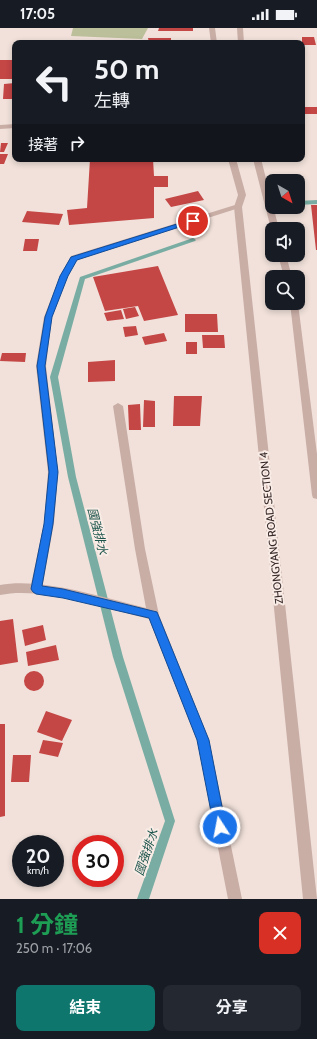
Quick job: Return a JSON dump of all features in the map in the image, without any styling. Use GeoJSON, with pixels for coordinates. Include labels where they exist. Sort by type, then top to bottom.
{"type":"FeatureCollection","features":[{"type":"Feature","properties":{"kind":"street"},"geometry":{"type":"LineString","coordinates":[[212,28],[214,40]]}},
{"type":"Feature","properties":{"kind":"street"},"geometry":{"type":"LineString","coordinates":[[240,28],[242,40]]}},
{"type":"Feature","properties":{"kind":"street"},"geometry":{"type":"LineString","coordinates":[[0,127],[12,126]]}},
{"type":"Feature","properties":{"kind":"street","name":"ZHONGYANG ROAD SECTION 4"},"geometry":{"type":"LineString","coordinates":[[233,162],[242,195],[238,207],[309,899]]}},
{"type":"Feature","properties":{"kind":"street"},"geometry":{"type":"LineString","coordinates":[[258,162],[273,222]]}},
{"type":"Feature","properties":{"kind":"street"},"geometry":{"type":"LineString","coordinates":[[36,589],[49,524],[54,472],[41,366],[48,317],[64,276],[74,258],[238,207]]}},
{"type":"Feature","properties":{"kind":"street"},"geometry":{"type":"LineString","coordinates":[[295,310],[317,495]]}},
{"type":"Feature","properties":{"kind":"street"},"geometry":{"type":"LineString","coordinates":[[118,406],[140,549],[153,615],[203,740],[235,899]]}},
{"type":"Feature","properties":{"kind":"street"},"geometry":{"type":"LineString","coordinates":[[0,590],[6,588],[36,589],[153,615]]}},
{"type":"Feature","properties":{"kind":"green space"},"geometry":{"type":"Polygon","coordinates":[[[73,28],[148,28],[142,39],[71,36],[73,28]]]}},
{"type":"Feature","properties":{"kind":"building"},"geometry":{"type":"Polygon","coordinates":[[[159,28],[193,28],[193,31],[158,31],[159,28]]]}},
{"type":"Feature","properties":{"kind":"building"},"geometry":{"type":"Polygon","coordinates":[[[302,37],[314,37],[316,45],[305,45],[305,40],[302,40],[302,37]]]}},
{"type":"Feature","properties":{"kind":"building"},"geometry":{"type":"Polygon","coordinates":[[[148,38],[171,38],[171,40],[148,40],[148,38]]]}},
{"type":"Feature","properties":{"kind":"building"},"geometry":{"type":"Polygon","coordinates":[[[0,60],[12,60],[12,79],[0,79],[0,60]]]}},
{"type":"Feature","properties":{"kind":"building"},"geometry":{"type":"Polygon","coordinates":[[[12,83],[12,99],[3,99],[4,84],[12,83]]]}},
{"type":"Feature","properties":{"kind":"building"},"geometry":{"type":"Polygon","coordinates":[[[305,107],[317,107],[317,114],[305,114],[305,107]]]}},
{"type":"Feature","properties":{"kind":"building"},"geometry":{"type":"Polygon","coordinates":[[[1,143],[8,143],[4,152],[0,152],[1,143]]]}},
{"type":"Feature","properties":{"kind":"building"},"geometry":{"type":"Polygon","coordinates":[[[0,154],[8,154],[4,164],[0,164],[0,154]]]}},
{"type":"Feature","properties":{"kind":"building"},"geometry":{"type":"Polygon","coordinates":[[[90,162],[153,162],[154,176],[168,176],[168,187],[154,187],[154,218],[69,225],[67,210],[87,208],[90,162]]]}},
{"type":"Feature","properties":{"kind":"building"},"geometry":{"type":"Polygon","coordinates":[[[198,191],[204,200],[171,207],[165,199],[198,191]]]}},
{"type":"Feature","properties":{"kind":"building"},"geometry":{"type":"Polygon","coordinates":[[[311,205],[317,205],[317,250],[316,250],[311,205]]]}},
{"type":"Feature","properties":{"kind":"building"},"geometry":{"type":"Polygon","coordinates":[[[27,211],[63,214],[59,225],[22,222],[27,211]]]}},
{"type":"Feature","properties":{"kind":"building"},"geometry":{"type":"Polygon","coordinates":[[[25,239],[39,239],[37,251],[23,251],[25,239]]]}},
{"type":"Feature","properties":{"kind":"building"},"geometry":{"type":"Polygon","coordinates":[[[158,266],[178,315],[144,321],[138,306],[105,311],[93,277],[158,266]]]}},
{"type":"Feature","properties":{"kind":"building"},"geometry":{"type":"Polygon","coordinates":[[[135,307],[139,316],[126,319],[123,309],[135,307]]]}},
{"type":"Feature","properties":{"kind":"building"},"geometry":{"type":"Polygon","coordinates":[[[121,310],[124,319],[107,321],[104,313],[121,310]]]}},
{"type":"Feature","properties":{"kind":"building"},"geometry":{"type":"Polygon","coordinates":[[[185,314],[217,314],[218,332],[185,332],[185,314]]]}},
{"type":"Feature","properties":{"kind":"building"},"geometry":{"type":"Polygon","coordinates":[[[136,326],[138,335],[125,337],[123,327],[136,326]]]}},
{"type":"Feature","properties":{"kind":"building"},"geometry":{"type":"Polygon","coordinates":[[[164,333],[167,341],[145,345],[142,337],[164,333]]]}},
{"type":"Feature","properties":{"kind":"building"},"geometry":{"type":"Polygon","coordinates":[[[202,335],[224,335],[225,348],[203,348],[202,335]]]}},
{"type":"Feature","properties":{"kind":"building"},"geometry":{"type":"Polygon","coordinates":[[[186,342],[197,342],[197,354],[186,354],[186,342]]]}},
{"type":"Feature","properties":{"kind":"building"},"geometry":{"type":"Polygon","coordinates":[[[2,353],[26,353],[25,362],[0,361],[2,353]]]}},
{"type":"Feature","properties":{"kind":"building"},"geometry":{"type":"Polygon","coordinates":[[[115,360],[115,381],[88,382],[88,362],[115,360]]]}},
{"type":"Feature","properties":{"kind":"building"},"geometry":{"type":"Polygon","coordinates":[[[174,396],[202,396],[200,426],[173,426],[174,396]]]}},
{"type":"Feature","properties":{"kind":"building"},"geometry":{"type":"Polygon","coordinates":[[[144,400],[155,401],[155,427],[143,427],[144,400]]]}},
{"type":"Feature","properties":{"kind":"building"},"geometry":{"type":"Polygon","coordinates":[[[140,404],[141,430],[129,430],[128,405],[140,404]]]}},
{"type":"Feature","properties":{"kind":"building"},"geometry":{"type":"Polygon","coordinates":[[[13,619],[18,662],[0,665],[0,621],[13,619]]]}},
{"type":"Feature","properties":{"kind":"building"},"geometry":{"type":"Polygon","coordinates":[[[43,625],[46,640],[25,646],[22,630],[43,625]]]}},
{"type":"Feature","properties":{"kind":"building"},"geometry":{"type":"Polygon","coordinates":[[[56,645],[59,660],[28,666],[26,652],[56,645]]]}},
{"type":"Feature","properties":{"kind":"building"},"geometry":{"type":"Polygon","coordinates":[[[34,671],[41,674],[44,681],[41,688],[34,691],[27,688],[24,681],[27,674],[34,671]]]}},
{"type":"Feature","properties":{"kind":"building"},"geometry":{"type":"Polygon","coordinates":[[[46,711],[72,720],[62,741],[37,732],[46,711]]]}},
{"type":"Feature","properties":{"kind":"building"},"geometry":{"type":"Polygon","coordinates":[[[0,724],[5,724],[5,816],[0,817],[0,724]]]}},
{"type":"Feature","properties":{"kind":"building"},"geometry":{"type":"Polygon","coordinates":[[[43,740],[63,743],[58,757],[39,753],[43,740]]]}},
{"type":"Feature","properties":{"kind":"building"},"geometry":{"type":"Polygon","coordinates":[[[13,755],[31,755],[29,782],[11,782],[13,755]]]}},
{"type":"Feature","properties":{"kind":"waterway","name":"國強排水"},"geometry":{"type":"LineString","coordinates":[[305,203],[317,202]]}},
{"type":"Feature","properties":{"kind":"waterway","name":"國強排水"},"geometry":{"type":"LineString","coordinates":[[143,899],[170,821],[118,657],[72,477],[54,377],[82,278],[193,240]]}},
{"type":"Feature","properties":{"kind":"route"},"geometry":{"type":"LineString","coordinates":[[193,221],[74,258],[64,276],[48,317],[41,366],[54,472],[49,524],[36,589],[153,615],[203,740],[220,827]]}}]}
